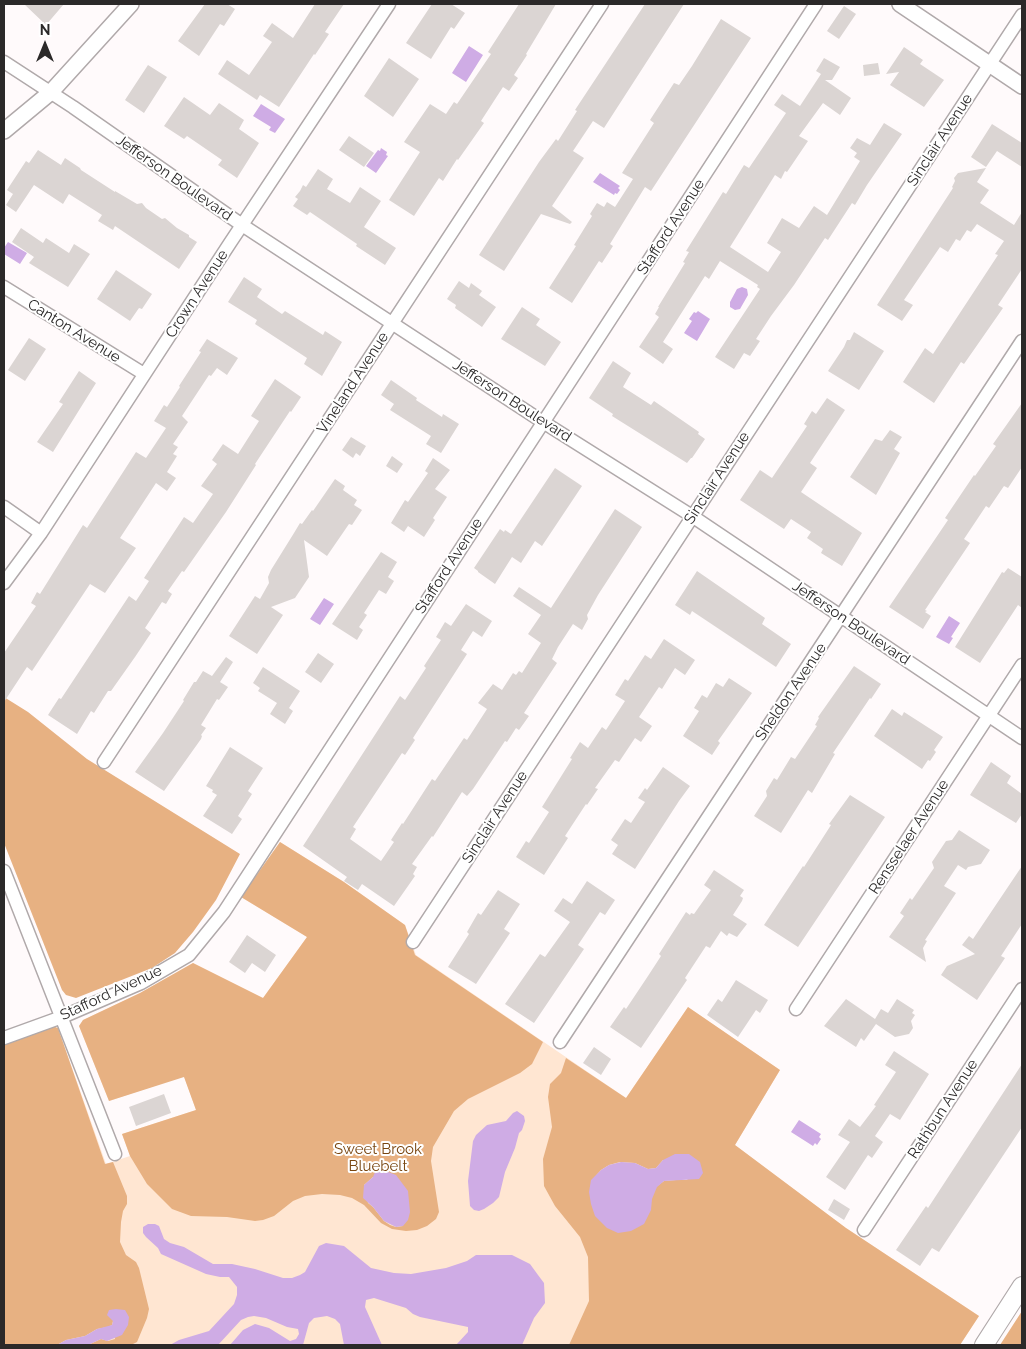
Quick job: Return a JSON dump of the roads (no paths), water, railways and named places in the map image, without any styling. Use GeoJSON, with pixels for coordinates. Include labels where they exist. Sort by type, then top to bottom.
{"type":"FeatureCollection","features":[{"type":"Feature","properties":{"kind":"main road"},"geometry":{"type":"LineString","coordinates":[[984,1345],[1022,1286]]}},
{"type":"Feature","properties":{"kind":"street"},"geometry":{"type":"LineString","coordinates":[[4,131],[50,92],[131,4]]}},
{"type":"Feature","properties":{"kind":"street","name":"Crown Avenue"},"geometry":{"type":"LineString","coordinates":[[4,583],[41,533],[389,4]]}},
{"type":"Feature","properties":{"kind":"street","name":"Vineland Avenue"},"geometry":{"type":"LineString","coordinates":[[104,762],[602,4]]}},
{"type":"Feature","properties":{"kind":"street","name":"Stafford Avenue"},"geometry":{"type":"LineString","coordinates":[[4,1038],[62,1017],[141,983],[189,955],[224,912],[816,4]]}},
{"type":"Feature","properties":{"kind":"street"},"geometry":{"type":"LineString","coordinates":[[900,4],[1022,86]]}},
{"type":"Feature","properties":{"kind":"street","name":"Sinclair Avenue"},"geometry":{"type":"LineString","coordinates":[[413,942],[1022,15]]}},
{"type":"Feature","properties":{"kind":"street","name":"Jefferson Boulevard"},"geometry":{"type":"LineString","coordinates":[[4,62],[242,225],[692,516],[1022,738]]}},
{"type":"Feature","properties":{"kind":"street","name":"Canton Avenue"},"geometry":{"type":"LineString","coordinates":[[4,287],[144,374]]}},
{"type":"Feature","properties":{"kind":"street","name":"Sheldon Avenue"},"geometry":{"type":"LineString","coordinates":[[560,1042],[1022,342]]}},
{"type":"Feature","properties":{"kind":"street"},"geometry":{"type":"LineString","coordinates":[[4,508],[41,533]]}},
{"type":"Feature","properties":{"kind":"street","name":"Rensselaer Avenue"},"geometry":{"type":"LineString","coordinates":[[796,1009],[1022,665]]}},
{"type":"Feature","properties":{"kind":"street"},"geometry":{"type":"LineString","coordinates":[[4,870],[115,1154]]}},
{"type":"Feature","properties":{"kind":"street","name":"Rathbun Avenue"},"geometry":{"type":"LineString","coordinates":[[864,1230],[1022,989]]}},
{"type":"Feature","properties":{"kind":"park label","name":"Sweet Brook Bluebelt"},"geometry":{"type":"Point","coordinates":[378,1158]}}]}
